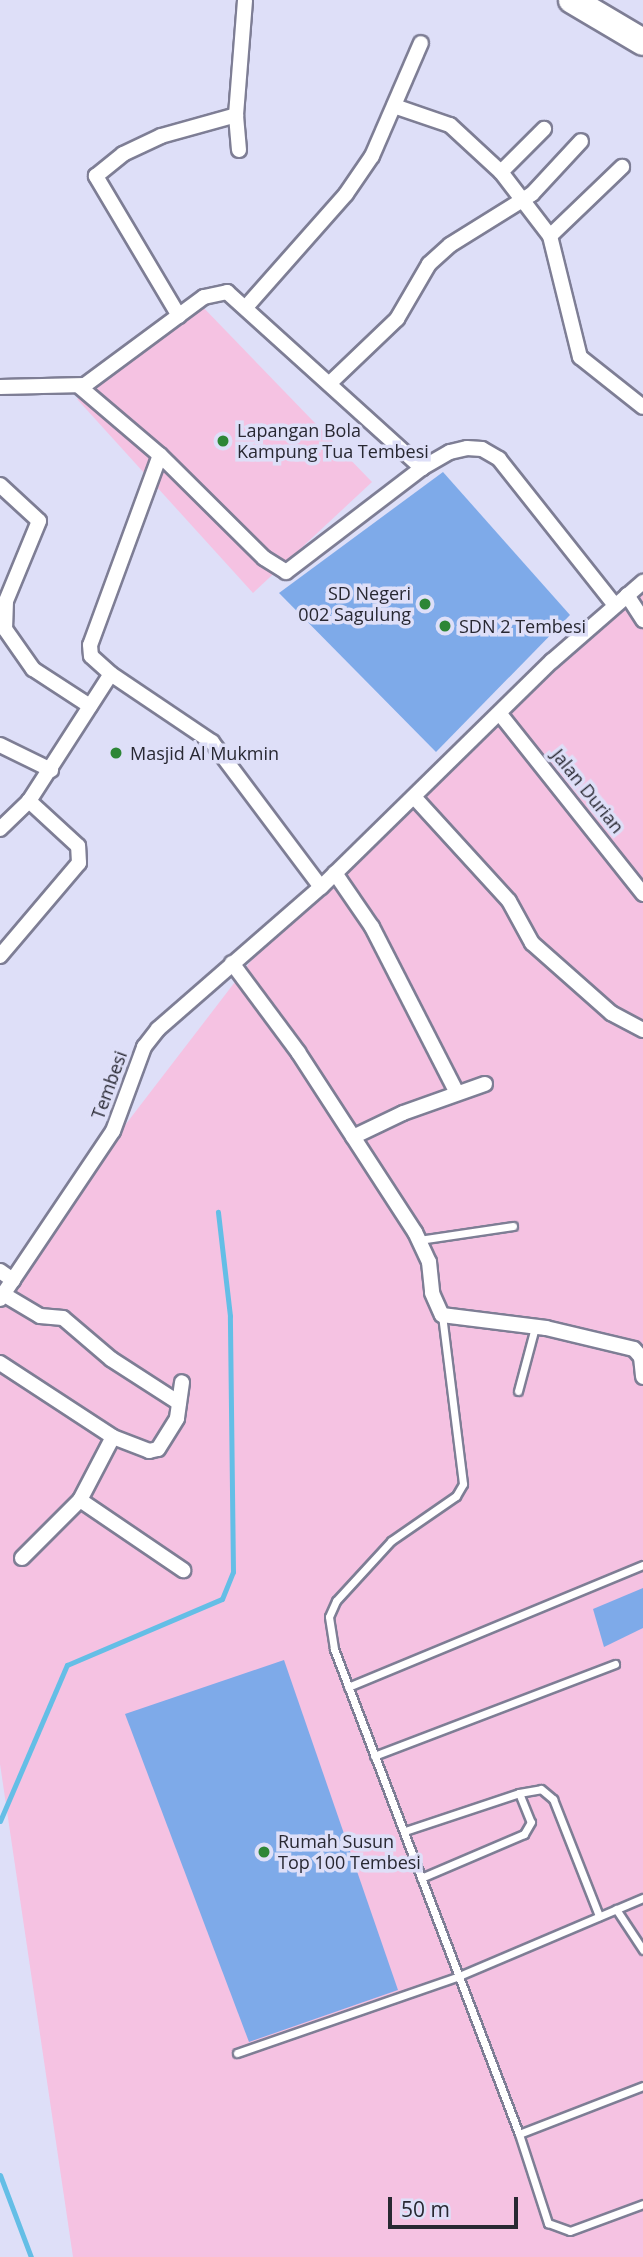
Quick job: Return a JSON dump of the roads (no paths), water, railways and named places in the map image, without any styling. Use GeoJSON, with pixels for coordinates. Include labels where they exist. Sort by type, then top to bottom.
{"type":"FeatureCollection","features":[{"type":"Feature","properties":{"kind":"highway"},"geometry":{"type":"LineString","coordinates":[[572,0],[643,42]]}},
{"type":"Feature","properties":{"kind":"street"},"geometry":{"type":"LineString","coordinates":[[239,150],[236,115],[245,0]]}},
{"type":"Feature","properties":{"kind":"street"},"geometry":{"type":"LineString","coordinates":[[247,306],[346,194],[397,107],[421,43]]}},
{"type":"Feature","properties":{"kind":"street"},"geometry":{"type":"LineString","coordinates":[[397,107],[450,125],[501,172],[551,236],[580,357],[643,407]]}},
{"type":"Feature","properties":{"kind":"street"},"geometry":{"type":"LineString","coordinates":[[179,316],[96,176],[123,154],[161,136],[236,115]]}},
{"type":"Feature","properties":{"kind":"street"},"geometry":{"type":"LineString","coordinates":[[501,172],[544,129]]}},
{"type":"Feature","properties":{"kind":"street"},"geometry":{"type":"LineString","coordinates":[[330,383],[397,319],[429,264],[450,245],[522,201],[548,181],[581,141]]}},
{"type":"Feature","properties":{"kind":"street"},"geometry":{"type":"LineString","coordinates":[[551,236],[622,167]]}},
{"type":"Feature","properties":{"kind":"street"},"geometry":{"type":"LineString","coordinates":[[1,390],[80,387],[204,297],[220,292],[233,294],[422,468]]}},
{"type":"Feature","properties":{"kind":"street"},"geometry":{"type":"LineString","coordinates":[[80,387],[160,455],[264,558],[286,572],[422,468],[450,452],[467,448],[481,449],[499,459],[614,604]]}},
{"type":"Feature","properties":{"kind":"street"},"geometry":{"type":"LineString","coordinates":[[160,455],[90,645],[91,656],[111,674],[212,742],[321,887]]}},
{"type":"Feature","properties":{"kind":"street"},"geometry":{"type":"LineString","coordinates":[[0,485],[39,521],[6,601],[5,629],[33,669],[90,706]]}},
{"type":"Feature","properties":{"kind":"street","name":"Tembesi"},"geometry":{"type":"LineString","coordinates":[[2,1297],[113,1131],[145,1047],[232,963],[321,887],[614,604],[643,582]]}},
{"type":"Feature","properties":{"kind":"street"},"geometry":{"type":"LineString","coordinates":[[627,594],[643,620]]}},
{"type":"Feature","properties":{"kind":"street"},"geometry":{"type":"LineString","coordinates":[[0,829],[29,801],[64,752],[111,674]]}},
{"type":"Feature","properties":{"kind":"street","name":"Jalan Durian"},"geometry":{"type":"LineString","coordinates":[[500,714],[643,894]]}},
{"type":"Feature","properties":{"kind":"street"},"geometry":{"type":"LineString","coordinates":[[0,745],[51,770]]}},
{"type":"Feature","properties":{"kind":"street"},"geometry":{"type":"LineString","coordinates":[[415,798],[509,901],[532,943],[611,1013],[643,1030]]}},
{"type":"Feature","properties":{"kind":"street"},"geometry":{"type":"LineString","coordinates":[[0,956],[81,857],[78,846],[29,801]]}},
{"type":"Feature","properties":{"kind":"street"},"geometry":{"type":"LineString","coordinates":[[335,873],[372,927],[457,1093]]}},
{"type":"Feature","properties":{"kind":"street"},"geometry":{"type":"LineString","coordinates":[[232,963],[353,1137],[419,1240],[429,1262],[432,1293],[442,1315],[535,1326],[634,1349],[640,1357],[643,1377]]}},
{"type":"Feature","properties":{"kind":"street"},"geometry":{"type":"LineString","coordinates":[[353,1137],[485,1084]]}},
{"type":"Feature","properties":{"kind":"street"},"geometry":{"type":"LineString","coordinates":[[0,1271],[13,1280]]}},
{"type":"Feature","properties":{"kind":"street"},"geometry":{"type":"LineString","coordinates":[[2,1297],[40,1316],[63,1318],[111,1359],[179,1403]]}},
{"type":"Feature","properties":{"kind":"street"},"geometry":{"type":"LineString","coordinates":[[0,1363],[113,1437],[143,1450],[156,1450],[177,1418],[182,1382]]}},
{"type":"Feature","properties":{"kind":"street"},"geometry":{"type":"LineString","coordinates":[[22,1558],[80,1500],[113,1437]]}},
{"type":"Feature","properties":{"kind":"street"},"geometry":{"type":"LineString","coordinates":[[80,1500],[183,1570]]}},
{"type":"Feature","properties":{"kind":"lane"},"geometry":{"type":"LineString","coordinates":[[419,1240],[513,1226]]}},
{"type":"Feature","properties":{"kind":"lane"},"geometry":{"type":"LineString","coordinates":[[442,1315],[463,1485],[456,1496],[391,1541],[336,1601],[329,1625],[348,1687],[519,2134],[543,2212],[555,2229],[583,2228],[643,2204]]}},
{"type":"Feature","properties":{"kind":"lane"},"geometry":{"type":"LineString","coordinates":[[518,1391],[535,1326]]}},
{"type":"Feature","properties":{"kind":"lane"},"geometry":{"type":"LineString","coordinates":[[348,1687],[643,1565]]}},
{"type":"Feature","properties":{"kind":"lane"},"geometry":{"type":"LineString","coordinates":[[374,1756],[614,1664]]}},
{"type":"Feature","properties":{"kind":"lane"},"geometry":{"type":"LineString","coordinates":[[405,1831],[519,1793],[541,1789],[553,1799],[599,1916]]}},
{"type":"Feature","properties":{"kind":"lane"},"geometry":{"type":"LineString","coordinates":[[421,1878],[524,1835],[531,1822],[519,1793]]}},
{"type":"Feature","properties":{"kind":"lane"},"geometry":{"type":"LineString","coordinates":[[237,2053],[458,1976],[643,1898]]}},
{"type":"Feature","properties":{"kind":"lane"},"geometry":{"type":"LineString","coordinates":[[616,1909],[643,1950]]}},
{"type":"Feature","properties":{"kind":"lane"},"geometry":{"type":"LineString","coordinates":[[519,2134],[643,2086]]}},
{"type":"Feature","properties":{"kind":"waterway"},"geometry":{"type":"LineString","coordinates":[[0,1821],[67,1665],[222,1599],[233,1572],[230,1316],[218,1212]]}},
{"type":"Feature","properties":{"kind":"waterway"},"geometry":{"type":"LineString","coordinates":[[0,2175],[31,2257]]}},
{"type":"Feature","properties":{"kind":"place","name":"Lapangan Bola Kampung Tua Tembesi"},"geometry":{"type":"Point","coordinates":[223,441]}},
{"type":"Feature","properties":{"kind":"place","name":"SD Negeri 002 Sagulung"},"geometry":{"type":"Point","coordinates":[425,604]}},
{"type":"Feature","properties":{"kind":"place","name":"SDN 2 Tembesi"},"geometry":{"type":"Point","coordinates":[445,626]}},
{"type":"Feature","properties":{"kind":"place","name":"Masjid Al Mukmin"},"geometry":{"type":"Point","coordinates":[116,753]}},
{"type":"Feature","properties":{"kind":"place","name":"Rumah Susun Top 100 Tembesi"},"geometry":{"type":"Point","coordinates":[264,1852]}}]}
